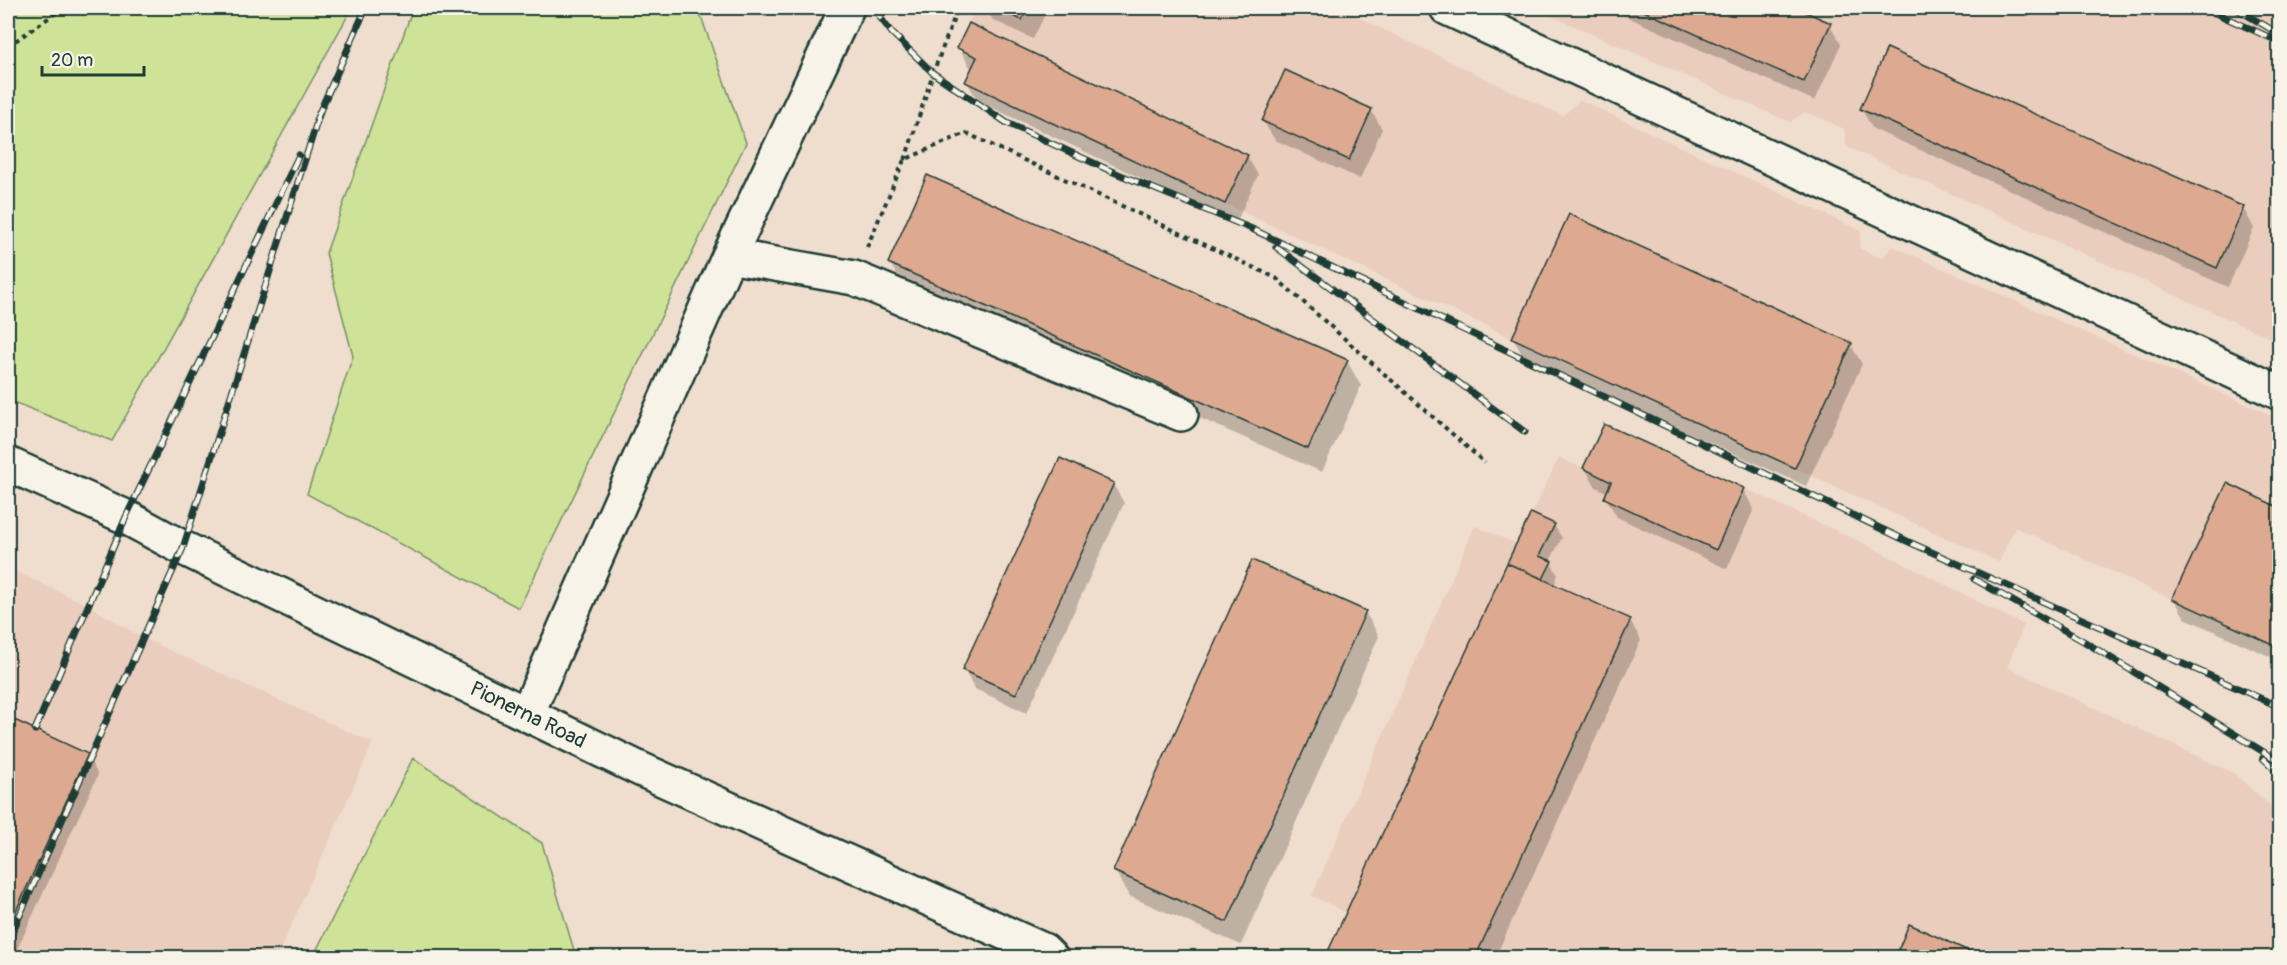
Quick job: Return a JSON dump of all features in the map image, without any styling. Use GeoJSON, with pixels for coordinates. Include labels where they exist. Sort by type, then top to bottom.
{"type":"FeatureCollection","features":[{"type":"Feature","properties":{"kind":"street"},"geometry":{"type":"LineString","coordinates":[[526,714],[729,256],[847,8]]}},
{"type":"Feature","properties":{"kind":"street"},"geometry":{"type":"LineString","coordinates":[[1447,8],[2280,393]]}},
{"type":"Feature","properties":{"kind":"street"},"geometry":{"type":"LineString","coordinates":[[729,256],[854,278],[1181,414]]}},
{"type":"Feature","properties":{"kind":"street","name":"Pionerna Road"},"geometry":{"type":"LineString","coordinates":[[8,464],[126,517],[183,548],[651,774],[1043,950],[1051,957]]}},
{"type":"Feature","properties":{"kind":"path"},"geometry":{"type":"LineString","coordinates":[[8,46],[63,8]]}},
{"type":"Feature","properties":{"kind":"path"},"geometry":{"type":"LineString","coordinates":[[873,8],[892,33],[933,72]]}},
{"type":"Feature","properties":{"kind":"path"},"geometry":{"type":"LineString","coordinates":[[854,278],[904,160],[933,72],[958,8]]}},
{"type":"Feature","properties":{"kind":"path"},"geometry":{"type":"LineString","coordinates":[[904,160],[966,133],[1276,278],[1485,463]]}},
{"type":"Feature","properties":{"kind":"shaded area"},"geometry":{"type":"Polygon","coordinates":[[[976,8],[1339,8],[1563,116],[1580,100],[1861,231],[1859,248],[1882,259],[1892,246],[2279,419],[2279,648],[2015,527],[1999,562],[1512,338],[965,82],[977,57],[957,48],[976,8]]]}},
{"type":"Feature","properties":{"kind":"shaded area"},"geometry":{"type":"Polygon","coordinates":[[[1534,8],[2279,8],[2279,342],[1847,147],[1844,129],[1825,120],[1805,112],[1790,122],[1534,8]]]}},
{"type":"Feature","properties":{"kind":"shaded area"},"geometry":{"type":"Polygon","coordinates":[[[1604,424],[1863,543],[2024,625],[2007,667],[2233,773],[2279,813],[2279,957],[1325,957],[1346,912],[1312,896],[1475,526],[1517,544],[1559,458],[1583,468],[1604,424]]]}},
{"type":"Feature","properties":{"kind":"shaded area"},"geometry":{"type":"Polygon","coordinates":[[[8,568],[88,605],[143,638],[373,743],[277,957],[8,958],[8,568]]]}},
{"type":"Feature","properties":{"kind":"green space"},"geometry":{"type":"Polygon","coordinates":[[[8,8],[352,8],[112,441],[8,400],[8,8]]]}},
{"type":"Feature","properties":{"kind":"green space"},"geometry":{"type":"Polygon","coordinates":[[[413,8],[698,8],[746,143],[519,608],[307,494],[353,356],[326,253],[413,8]]]}},
{"type":"Feature","properties":{"kind":"green space"},"geometry":{"type":"Polygon","coordinates":[[[413,758],[542,843],[576,957],[313,957],[413,758]]]}},
{"type":"Feature","properties":{"kind":"building"},"geometry":{"type":"Polygon","coordinates":[[[995,8],[1028,8],[1022,20],[995,8]]]}},
{"type":"Feature","properties":{"kind":"building"},"geometry":{"type":"Polygon","coordinates":[[[1637,8],[1796,8],[1831,23],[1804,82],[1637,8]]]}},
{"type":"Feature","properties":{"kind":"building"},"geometry":{"type":"Polygon","coordinates":[[[969,23],[1248,155],[1225,204],[965,82],[977,57],[957,48],[969,23]]]}},
{"type":"Feature","properties":{"kind":"building"},"geometry":{"type":"Polygon","coordinates":[[[1887,48],[2244,207],[2217,268],[1860,109],[1887,48]]]}},
{"type":"Feature","properties":{"kind":"building"},"geometry":{"type":"Polygon","coordinates":[[[1285,70],[1372,109],[1349,160],[1262,121],[1285,70]]]}},
{"type":"Feature","properties":{"kind":"building"},"geometry":{"type":"Polygon","coordinates":[[[927,175],[1348,360],[1308,449],[888,263],[927,175]]]}},
{"type":"Feature","properties":{"kind":"building"},"geometry":{"type":"Polygon","coordinates":[[[1569,214],[1852,343],[1795,468],[1512,338],[1569,214]]]}},
{"type":"Feature","properties":{"kind":"building"},"geometry":{"type":"Polygon","coordinates":[[[1604,424],[1744,488],[1716,550],[1604,498],[1611,482],[1583,468],[1604,424]]]}},
{"type":"Feature","properties":{"kind":"building"},"geometry":{"type":"Polygon","coordinates":[[[1060,458],[1114,483],[1016,694],[962,670],[1060,458]]]}},
{"type":"Feature","properties":{"kind":"building"},"geometry":{"type":"Polygon","coordinates":[[[2227,483],[2280,508],[2280,648],[2172,599],[2227,483]]]}},
{"type":"Feature","properties":{"kind":"building"},"geometry":{"type":"Polygon","coordinates":[[[1531,513],[1555,524],[1539,556],[1552,561],[1543,579],[1507,563],[1531,513]]]}},
{"type":"Feature","properties":{"kind":"building"},"geometry":{"type":"Polygon","coordinates":[[[1252,560],[1366,611],[1227,922],[1113,871],[1252,560]]]}},
{"type":"Feature","properties":{"kind":"building"},"geometry":{"type":"Polygon","coordinates":[[[1507,563],[1631,619],[1475,958],[1325,958],[1507,563]]]}},
{"type":"Feature","properties":{"kind":"building"},"geometry":{"type":"Polygon","coordinates":[[[8,717],[88,754],[8,928],[8,717]]]}},
{"type":"Feature","properties":{"kind":"building"},"geometry":{"type":"Polygon","coordinates":[[[1909,924],[1984,958],[1895,958],[1909,924]]]}},
{"type":"Feature","properties":{"kind":"railway"},"geometry":{"type":"LineString","coordinates":[[316,120],[366,8]]}},
{"type":"Feature","properties":{"kind":"railway"},"geometry":{"type":"LineString","coordinates":[[873,8],[892,33],[933,73],[1007,123],[1111,171],[1252,229],[1909,542],[2280,707]]}},
{"type":"Feature","properties":{"kind":"railway"},"geometry":{"type":"LineString","coordinates":[[2204,8],[2280,42]]}},
{"type":"Feature","properties":{"kind":"railway"},"geometry":{"type":"LineString","coordinates":[[2235,8],[2276,32]]}},
{"type":"Feature","properties":{"kind":"railway"},"geometry":{"type":"LineString","coordinates":[[8,942],[183,548],[320,112]]}},
{"type":"Feature","properties":{"kind":"railway"},"geometry":{"type":"LineString","coordinates":[[35,730],[126,517],[299,155]]}},
{"type":"Feature","properties":{"kind":"railway"},"geometry":{"type":"LineString","coordinates":[[1276,247],[1525,432]]}},
{"type":"Feature","properties":{"kind":"railway"},"geometry":{"type":"LineString","coordinates":[[1974,579],[2085,642],[2280,762]]}},
{"type":"Feature","properties":{"kind":"railway"},"geometry":{"type":"LineString","coordinates":[[2263,758],[2280,774]]}}]}
